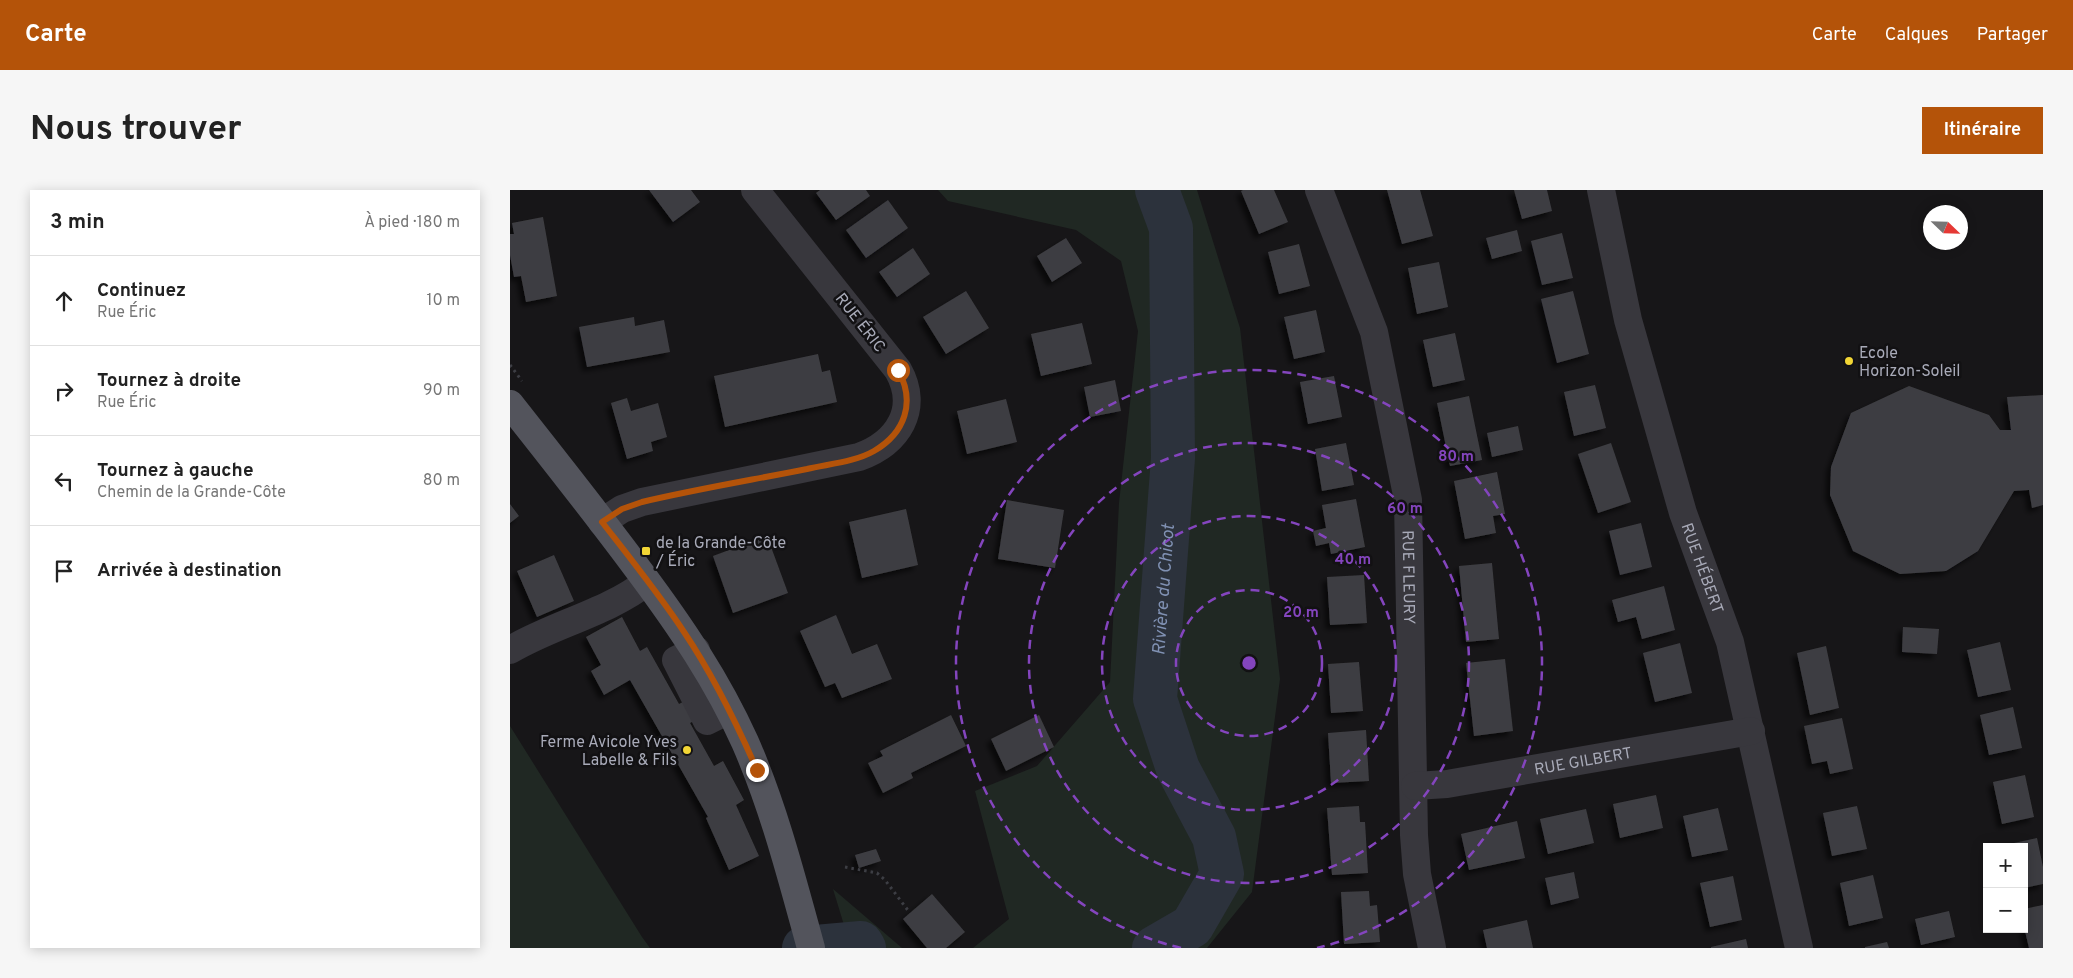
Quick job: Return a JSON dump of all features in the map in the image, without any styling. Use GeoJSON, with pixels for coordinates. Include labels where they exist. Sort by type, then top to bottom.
{"type":"FeatureCollection","features":[{"type":"Feature","properties":{"kind":"main road"},"geometry":{"type":"LineString","coordinates":[[510,404],[648,582],[696,650],[729,710],[757,770],[778,834],[811,948]]}},
{"type":"Feature","properties":{"kind":"street","name":"RUE ÉRIC"},"geometry":{"type":"LineString","coordinates":[[602,522],[622,509],[642,502],[859,457],[883,445],[894,435],[903,421],[907,393],[898,370],[755,190]]}},
{"type":"Feature","properties":{"kind":"street","name":"RUE FLEURY"},"geometry":{"type":"LineString","coordinates":[[1319,190],[1374,332],[1408,500],[1415,786],[1414,835],[1417,874],[1432,948]]}},
{"type":"Feature","properties":{"kind":"street","name":"RUE HÉBERT"},"geometry":{"type":"LineString","coordinates":[[1601,190],[1628,320],[1683,513],[1730,642],[1799,948]]}},
{"type":"Feature","properties":{"kind":"street"},"geometry":{"type":"LineString","coordinates":[[510,650],[532,637],[625,597],[648,582]]}},
{"type":"Feature","properties":{"kind":"street","name":"RUE GILBERT"},"geometry":{"type":"LineString","coordinates":[[1415,786],[1447,784],[1751,731]]}},
{"type":"Feature","properties":{"kind":"path"},"geometry":{"type":"LineString","coordinates":[[845,867],[877,873],[885,880],[910,913]]}},
{"type":"Feature","properties":{"kind":"shaded area"},"geometry":{"type":"Polygon","coordinates":[[[938,190],[1197,190],[1240,328],[1280,679],[1252,892],[1207,948],[973,948],[1009,919],[975,791],[1037,766],[1110,682],[1119,503],[1138,331],[1121,261],[1076,230],[948,201],[938,190]]]}},
{"type":"Feature","properties":{"kind":"shaded area"},"geometry":{"type":"Polygon","coordinates":[[[510,726],[642,937],[650,948],[510,948],[510,726]]]}},
{"type":"Feature","properties":{"kind":"shaded area"},"geometry":{"type":"Polygon","coordinates":[[[833,889],[902,948],[851,948],[833,889]]]}},
{"type":"Feature","properties":{"kind":"building"},"geometry":{"type":"Polygon","coordinates":[[[649,190],[691,190],[700,202],[673,222],[649,190]]]}},
{"type":"Feature","properties":{"kind":"building"},"geometry":{"type":"Polygon","coordinates":[[[820,190],[866,190],[870,196],[836,220],[816,193],[820,190]]]}},
{"type":"Feature","properties":{"kind":"building"},"geometry":{"type":"Polygon","coordinates":[[[1274,190],[1288,222],[1259,234],[1241,191],[1274,190]]]}},
{"type":"Feature","properties":{"kind":"building"},"geometry":{"type":"Polygon","coordinates":[[[1387,190],[1420,190],[1433,236],[1402,244],[1387,190]]]}},
{"type":"Feature","properties":{"kind":"building"},"geometry":{"type":"Polygon","coordinates":[[[1514,190],[1547,190],[1552,211],[1522,219],[1514,190]]]}},
{"type":"Feature","properties":{"kind":"building"},"geometry":{"type":"Polygon","coordinates":[[[888,200],[908,228],[866,258],[846,230],[888,200]]]}},
{"type":"Feature","properties":{"kind":"building"},"geometry":{"type":"Polygon","coordinates":[[[543,217],[557,296],[526,302],[521,276],[514,277],[510,255],[510,234],[514,234],[512,223],[543,217]]]}},
{"type":"Feature","properties":{"kind":"building"},"geometry":{"type":"Polygon","coordinates":[[[1517,230],[1522,251],[1492,259],[1486,238],[1517,230]]]}},
{"type":"Feature","properties":{"kind":"building"},"geometry":{"type":"Polygon","coordinates":[[[1562,233],[1573,278],[1542,285],[1531,241],[1562,233]]]}},
{"type":"Feature","properties":{"kind":"building"},"geometry":{"type":"Polygon","coordinates":[[[1066,238],[1082,263],[1052,282],[1037,256],[1066,238]]]}},
{"type":"Feature","properties":{"kind":"building"},"geometry":{"type":"Polygon","coordinates":[[[1299,244],[1310,286],[1279,294],[1268,252],[1299,244]]]}},
{"type":"Feature","properties":{"kind":"building"},"geometry":{"type":"Polygon","coordinates":[[[913,248],[930,274],[897,297],[879,272],[913,248]]]}},
{"type":"Feature","properties":{"kind":"building"},"geometry":{"type":"Polygon","coordinates":[[[1439,262],[1448,307],[1417,314],[1408,268],[1439,262]]]}},
{"type":"Feature","properties":{"kind":"building"},"geometry":{"type":"Polygon","coordinates":[[[966,291],[989,328],[946,354],[923,317],[966,291]]]}},
{"type":"Feature","properties":{"kind":"building"},"geometry":{"type":"Polygon","coordinates":[[[1573,291],[1589,354],[1557,363],[1541,299],[1573,291]]]}},
{"type":"Feature","properties":{"kind":"building"},"geometry":{"type":"Polygon","coordinates":[[[1316,310],[1325,352],[1294,359],[1284,317],[1316,310]]]}},
{"type":"Feature","properties":{"kind":"building"},"geometry":{"type":"Polygon","coordinates":[[[634,317],[635,326],[664,320],[670,352],[587,367],[579,327],[634,317]]]}},
{"type":"Feature","properties":{"kind":"building"},"geometry":{"type":"Polygon","coordinates":[[[1082,323],[1092,364],[1041,376],[1031,334],[1082,323]]]}},
{"type":"Feature","properties":{"kind":"building"},"geometry":{"type":"Polygon","coordinates":[[[1455,333],[1465,380],[1433,387],[1423,340],[1455,333]]]}},
{"type":"Feature","properties":{"kind":"building"},"geometry":{"type":"Polygon","coordinates":[[[818,354],[822,372],[830,370],[837,402],[725,427],[714,376],[818,354]]]}},
{"type":"Feature","properties":{"kind":"building"},"geometry":{"type":"Polygon","coordinates":[[[1334,376],[1342,417],[1308,424],[1300,382],[1334,376]]]}},
{"type":"Feature","properties":{"kind":"building"},"geometry":{"type":"Polygon","coordinates":[[[1115,380],[1121,411],[1090,417],[1084,387],[1115,380]]]}},
{"type":"Feature","properties":{"kind":"building"},"geometry":{"type":"Polygon","coordinates":[[[1595,385],[1606,428],[1574,436],[1564,392],[1595,385]]]}},
{"type":"Feature","properties":{"kind":"building"},"geometry":{"type":"Polygon","coordinates":[[[1909,386],[1989,415],[2000,430],[2011,430],[2007,397],[2043,395],[2043,505],[2032,508],[2029,490],[2014,491],[1978,551],[1946,571],[1900,574],[1853,551],[1830,495],[1831,467],[1851,413],[1909,386]]]}},
{"type":"Feature","properties":{"kind":"building"},"geometry":{"type":"Polygon","coordinates":[[[1469,396],[1482,460],[1450,466],[1437,403],[1469,396]]]}},
{"type":"Feature","properties":{"kind":"building"},"geometry":{"type":"Polygon","coordinates":[[[627,398],[631,411],[658,403],[667,437],[651,442],[653,451],[627,459],[611,403],[627,398]]]}},
{"type":"Feature","properties":{"kind":"building"},"geometry":{"type":"Polygon","coordinates":[[[1006,399],[1017,442],[967,454],[957,411],[1006,399]]]}},
{"type":"Feature","properties":{"kind":"building"},"geometry":{"type":"Polygon","coordinates":[[[1518,426],[1523,450],[1492,457],[1487,433],[1518,426]]]}},
{"type":"Feature","properties":{"kind":"building"},"geometry":{"type":"Polygon","coordinates":[[[1346,443],[1354,485],[1322,491],[1315,449],[1346,443]]]}},
{"type":"Feature","properties":{"kind":"building"},"geometry":{"type":"Polygon","coordinates":[[[1611,443],[1631,502],[1598,513],[1578,454],[1611,443]]]}},
{"type":"Feature","properties":{"kind":"building"},"geometry":{"type":"Polygon","coordinates":[[[1497,472],[1505,514],[1493,516],[1496,533],[1465,539],[1454,481],[1497,472]]]}},
{"type":"Feature","properties":{"kind":"building"},"geometry":{"type":"Polygon","coordinates":[[[1356,499],[1365,547],[1331,554],[1329,543],[1316,546],[1313,531],[1326,528],[1322,505],[1356,499]]]}},
{"type":"Feature","properties":{"kind":"building"},"geometry":{"type":"Polygon","coordinates":[[[1007,500],[1064,510],[1055,568],[998,559],[1007,500]]]}},
{"type":"Feature","properties":{"kind":"building"},"geometry":{"type":"Polygon","coordinates":[[[510,504],[519,516],[510,523],[510,504]]]}},
{"type":"Feature","properties":{"kind":"building"},"geometry":{"type":"Polygon","coordinates":[[[906,509],[918,565],[862,578],[849,522],[906,509]]]}},
{"type":"Feature","properties":{"kind":"building"},"geometry":{"type":"Polygon","coordinates":[[[1641,523],[1652,567],[1620,575],[1609,531],[1641,523]]]}},
{"type":"Feature","properties":{"kind":"building"},"geometry":{"type":"Polygon","coordinates":[[[767,536],[788,593],[733,613],[713,556],[767,536]]]}},
{"type":"Feature","properties":{"kind":"building"},"geometry":{"type":"Polygon","coordinates":[[[554,555],[574,601],[537,617],[517,571],[554,555]]]}},
{"type":"Feature","properties":{"kind":"building"},"geometry":{"type":"Polygon","coordinates":[[[1492,563],[1499,639],[1466,642],[1459,566],[1492,563]]]}},
{"type":"Feature","properties":{"kind":"building"},"geometry":{"type":"Polygon","coordinates":[[[1364,575],[1367,623],[1330,625],[1327,577],[1364,575]]]}},
{"type":"Feature","properties":{"kind":"building"},"geometry":{"type":"Polygon","coordinates":[[[1664,586],[1675,630],[1642,639],[1636,617],[1618,622],[1612,600],[1664,586]]]}},
{"type":"Feature","properties":{"kind":"building"},"geometry":{"type":"Polygon","coordinates":[[[836,615],[852,654],[877,644],[892,679],[842,698],[835,683],[825,687],[800,631],[836,615]]]}},
{"type":"Feature","properties":{"kind":"building"},"geometry":{"type":"Polygon","coordinates":[[[622,617],[640,651],[647,647],[679,704],[687,700],[697,719],[690,723],[714,766],[723,761],[744,800],[736,805],[759,856],[729,870],[706,818],[708,817],[630,680],[604,695],[591,671],[601,665],[586,637],[622,617]]]}},
{"type":"Feature","properties":{"kind":"building"},"geometry":{"type":"Polygon","coordinates":[[[1903,627],[1939,629],[1937,654],[1902,652],[1903,627]]]}},
{"type":"Feature","properties":{"kind":"building"},"geometry":{"type":"Polygon","coordinates":[[[2000,642],[2011,690],[1978,697],[1967,650],[2000,642]]]}},
{"type":"Feature","properties":{"kind":"building"},"geometry":{"type":"Polygon","coordinates":[[[1680,643],[1692,693],[1655,702],[1643,653],[1680,643]]]}},
{"type":"Feature","properties":{"kind":"building"},"geometry":{"type":"Polygon","coordinates":[[[1826,646],[1839,708],[1810,715],[1797,653],[1826,646]]]}},
{"type":"Feature","properties":{"kind":"building"},"geometry":{"type":"Polygon","coordinates":[[[1505,659],[1513,731],[1474,736],[1466,663],[1505,659]]]}},
{"type":"Feature","properties":{"kind":"building"},"geometry":{"type":"Polygon","coordinates":[[[1359,662],[1363,711],[1331,713],[1328,664],[1359,662]]]}},
{"type":"Feature","properties":{"kind":"building"},"geometry":{"type":"Polygon","coordinates":[[[2013,707],[2022,748],[1989,755],[1980,715],[2013,707]]]}},
{"type":"Feature","properties":{"kind":"building"},"geometry":{"type":"Polygon","coordinates":[[[951,715],[966,746],[911,773],[913,778],[883,793],[868,763],[883,756],[880,751],[951,715]]]}},
{"type":"Feature","properties":{"kind":"building"},"geometry":{"type":"Polygon","coordinates":[[[1039,715],[1054,747],[1006,771],[991,739],[1039,715]]]}},
{"type":"Feature","properties":{"kind":"building"},"geometry":{"type":"Polygon","coordinates":[[[1842,718],[1853,769],[1830,774],[1827,761],[1812,764],[1804,726],[1842,718]]]}},
{"type":"Feature","properties":{"kind":"building"},"geometry":{"type":"Polygon","coordinates":[[[1366,730],[1369,781],[1331,783],[1328,733],[1366,730]]]}},
{"type":"Feature","properties":{"kind":"building"},"geometry":{"type":"Polygon","coordinates":[[[2025,775],[2034,817],[2002,824],[1993,782],[2025,775]]]}},
{"type":"Feature","properties":{"kind":"building"},"geometry":{"type":"Polygon","coordinates":[[[1656,795],[1663,828],[1620,838],[1613,804],[1656,795]]]}},
{"type":"Feature","properties":{"kind":"building"},"geometry":{"type":"Polygon","coordinates":[[[1359,806],[1360,822],[1365,822],[1368,873],[1332,875],[1327,808],[1359,806]]]}},
{"type":"Feature","properties":{"kind":"building"},"geometry":{"type":"Polygon","coordinates":[[[1857,806],[1867,849],[1832,856],[1823,813],[1857,806]]]}},
{"type":"Feature","properties":{"kind":"building"},"geometry":{"type":"Polygon","coordinates":[[[1718,808],[1728,850],[1692,857],[1683,816],[1718,808]]]}},
{"type":"Feature","properties":{"kind":"building"},"geometry":{"type":"Polygon","coordinates":[[[1586,809],[1594,843],[1548,854],[1540,819],[1586,809]]]}},
{"type":"Feature","properties":{"kind":"building"},"geometry":{"type":"Polygon","coordinates":[[[1517,821],[1525,858],[1469,870],[1461,834],[1517,821]]]}},
{"type":"Feature","properties":{"kind":"building"},"geometry":{"type":"Polygon","coordinates":[[[2037,838],[2043,867],[2043,884],[2028,887],[2028,843],[2014,843],[2037,838]]]}},
{"type":"Feature","properties":{"kind":"building"},"geometry":{"type":"Polygon","coordinates":[[[876,849],[881,861],[859,868],[855,855],[876,849]]]}},
{"type":"Feature","properties":{"kind":"building"},"geometry":{"type":"Polygon","coordinates":[[[1574,872],[1579,898],[1551,905],[1545,878],[1574,872]]]}},
{"type":"Feature","properties":{"kind":"building"},"geometry":{"type":"Polygon","coordinates":[[[1873,875],[1883,918],[1849,926],[1840,883],[1873,875]]]}},
{"type":"Feature","properties":{"kind":"building"},"geometry":{"type":"Polygon","coordinates":[[[1733,876],[1742,920],[1710,927],[1700,883],[1733,876]]]}},
{"type":"Feature","properties":{"kind":"building"},"geometry":{"type":"Polygon","coordinates":[[[1369,891],[1370,906],[1377,905],[1380,942],[1344,944],[1341,892],[1369,891]]]}},
{"type":"Feature","properties":{"kind":"building"},"geometry":{"type":"Polygon","coordinates":[[[932,894],[965,932],[946,948],[927,948],[903,919],[932,894]]]}},
{"type":"Feature","properties":{"kind":"building"},"geometry":{"type":"Polygon","coordinates":[[[2043,905],[2043,948],[2029,948],[2025,933],[2028,933],[2028,908],[2043,905]]]}},
{"type":"Feature","properties":{"kind":"building"},"geometry":{"type":"Polygon","coordinates":[[[1949,911],[1955,937],[1921,945],[1915,919],[1949,911]]]}},
{"type":"Feature","properties":{"kind":"building"},"geometry":{"type":"Polygon","coordinates":[[[1527,920],[1533,948],[1487,948],[1483,930],[1527,920]]]}},
{"type":"Feature","properties":{"kind":"building"},"geometry":{"type":"Polygon","coordinates":[[[1746,939],[1748,948],[1711,948],[1711,947],[1746,939]]]}},
{"type":"Feature","properties":{"kind":"building"},"geometry":{"type":"Polygon","coordinates":[[[1887,942],[1889,948],[1865,948],[1865,947],[1887,942]]]}},
{"type":"Feature","properties":{"kind":"waterway","name":"Rivière du Chicot"},"geometry":{"type":"LineString","coordinates":[[1154,948],[1192,926],[1222,874],[1214,837],[1178,769],[1155,699],[1173,458],[1171,228],[1157,190]]}},
{"type":"Feature","properties":{"kind":"waterway","name":"Rivière du Chicot"},"geometry":{"type":"LineString","coordinates":[[804,948],[861,943],[864,948]]}},
{"type":"Feature","properties":{"kind":"place","name":"Ecole Horizon-Soleil"},"geometry":{"type":"Point","coordinates":[1849,361]}},
{"type":"Feature","properties":{"kind":"place","name":"de la Grande-Côte / Éric"},"geometry":{"type":"Point","coordinates":[646,551]}},
{"type":"Feature","properties":{"kind":"place","name":"Ferme Avicole Yves Labelle & Fils"},"geometry":{"type":"Point","coordinates":[687,750]}},
{"type":"Feature","properties":{"kind":"route"},"geometry":{"type":"LineString","coordinates":[[757,770],[735,721],[697,652],[668,609],[602,522],[622,509],[642,502],[835,463],[872,452],[890,439],[903,421],[907,393],[898,370]]}}]}
